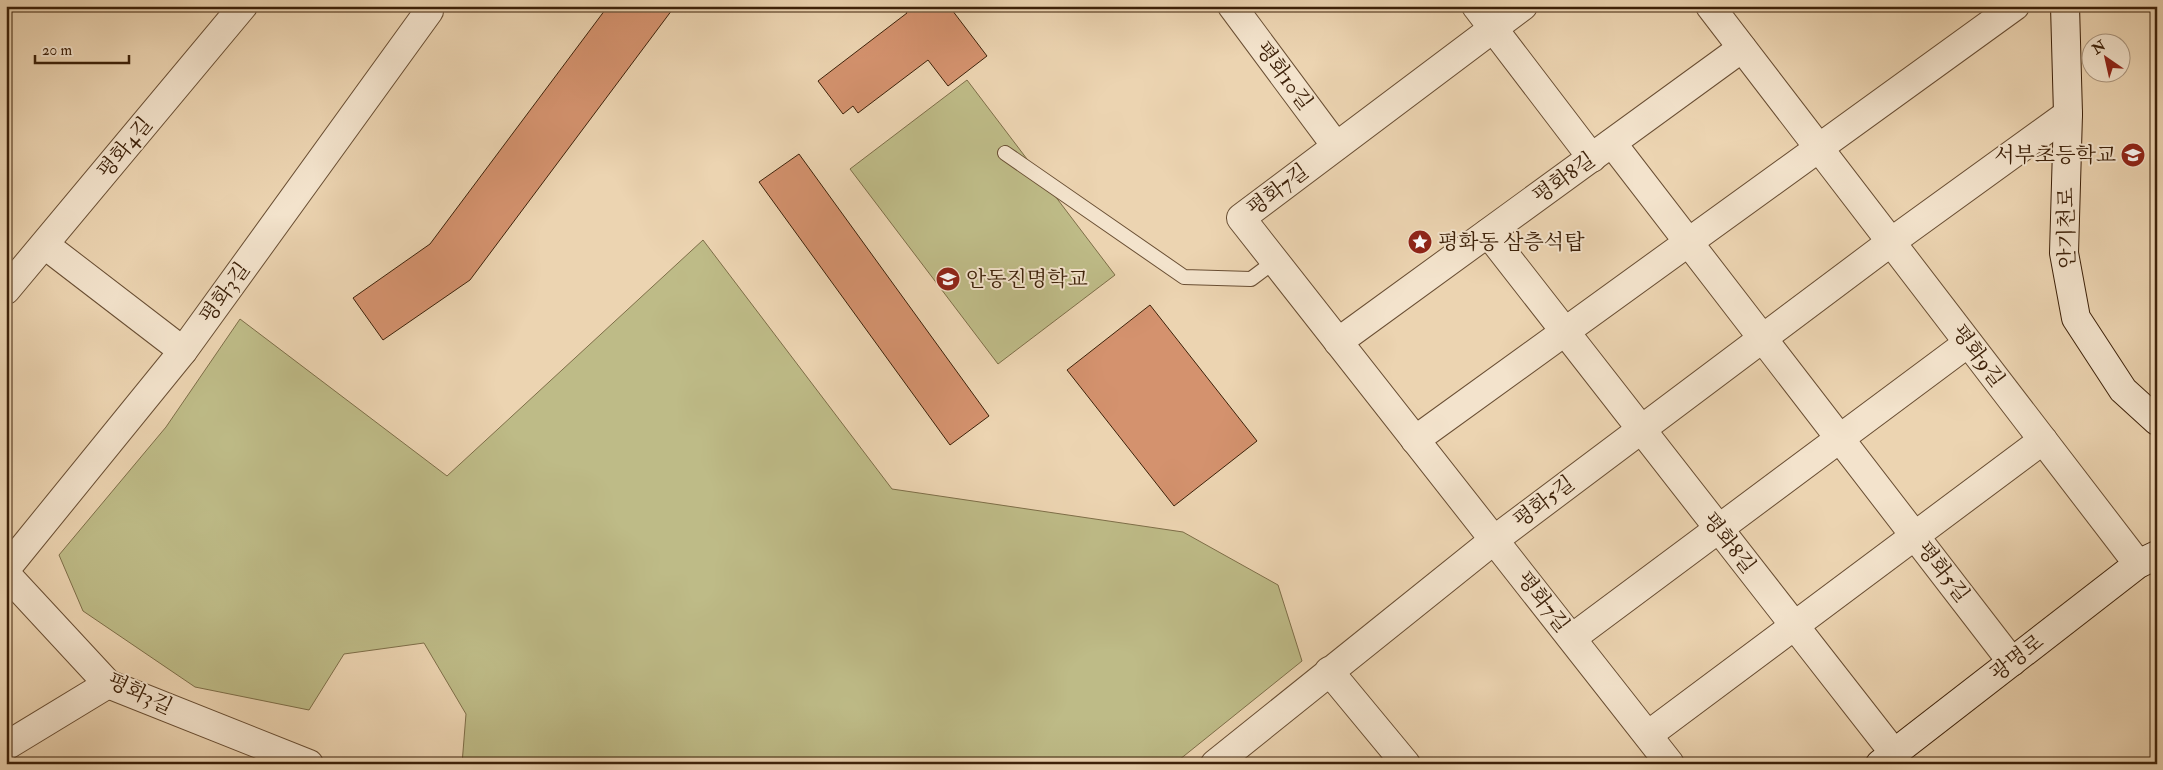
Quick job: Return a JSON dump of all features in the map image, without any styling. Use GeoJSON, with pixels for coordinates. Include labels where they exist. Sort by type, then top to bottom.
{"type":"FeatureCollection","features":[{"type":"Feature","properties":{"kind":"street","name":"평화4길"},"geometry":{"type":"LineString","coordinates":[[6,290],[243,6]]}},
{"type":"Feature","properties":{"kind":"street","name":"평화3길"},"geometry":{"type":"LineString","coordinates":[[6,569],[183,351],[429,11],[427,6]]}},
{"type":"Feature","properties":{"kind":"street","name":"평화10길"},"geometry":{"type":"LineString","coordinates":[[1232,6],[1336,146]]}},
{"type":"Feature","properties":{"kind":"street"},"geometry":{"type":"LineString","coordinates":[[1476,6],[1493,28],[1602,150],[1689,242],[1763,339]]}},
{"type":"Feature","properties":{"kind":"street","name":"평화7길"},"geometry":{"type":"LineString","coordinates":[[1523,6],[1241,218],[1670,764]]}},
{"type":"Feature","properties":{"kind":"street"},"geometry":{"type":"LineString","coordinates":[[1415,440],[2015,6]]}},
{"type":"Feature","properties":{"kind":"street","name":"안기천로"},"geometry":{"type":"LineString","coordinates":[[2065,6],[2068,114],[2064,253],[2076,318],[2123,390],[2157,421]]}},
{"type":"Feature","properties":{"kind":"street","name":"평화9길"},"geometry":{"type":"LineString","coordinates":[[1714,8],[1742,48],[2043,440],[2148,559]]}},
{"type":"Feature","properties":{"kind":"street","name":"평화8길"},"geometry":{"type":"LineString","coordinates":[[1742,48],[1488,233],[1794,626],[1887,758]]}},
{"type":"Feature","properties":{"kind":"street","name":"평화5길"},"geometry":{"type":"LineString","coordinates":[[1214,764],[1494,540],[1891,242],[2068,114]]}},
{"type":"Feature","properties":{"kind":"street"},"geometry":{"type":"LineString","coordinates":[[1338,342],[1488,233]]}},
{"type":"Feature","properties":{"kind":"street"},"geometry":{"type":"LineString","coordinates":[[45,245],[183,351]]}},
{"type":"Feature","properties":{"kind":"street","name":"평화5길"},"geometry":{"type":"LineString","coordinates":[[1763,339],[2012,662]]}},
{"type":"Feature","properties":{"kind":"street"},"geometry":{"type":"LineString","coordinates":[[1572,638],[1968,343]]}},
{"type":"Feature","properties":{"kind":"street"},"geometry":{"type":"LineString","coordinates":[[1648,735],[2043,440]]}},
{"type":"Feature","properties":{"kind":"street","name":"광명로"},"geometry":{"type":"LineString","coordinates":[[1887,758],[2148,559]]}},
{"type":"Feature","properties":{"kind":"street","name":"평화3길"},"geometry":{"type":"LineString","coordinates":[[6,574],[108,684],[309,764]]}},
{"type":"Feature","properties":{"kind":"street"},"geometry":{"type":"LineString","coordinates":[[1329,671],[1406,764]]}},
{"type":"Feature","properties":{"kind":"street"},"geometry":{"type":"LineString","coordinates":[[6,746],[108,684]]}},
{"type":"Feature","properties":{"kind":"lane"},"geometry":{"type":"LineString","coordinates":[[1005,153],[1184,277],[1251,279],[1275,261]]}},
{"type":"Feature","properties":{"kind":"shaded area"},"geometry":{"type":"Polygon","coordinates":[[[967,80],[1115,275],[998,364],[850,169],[967,80]]]}},
{"type":"Feature","properties":{"kind":"shaded area"},"geometry":{"type":"Polygon","coordinates":[[[703,240],[892,489],[1183,532],[1278,585],[1302,661],[1174,764],[462,764],[466,714],[424,643],[344,654],[309,710],[195,687],[83,611],[59,555],[166,427],[240,319],[447,476],[703,240]]]}},
{"type":"Feature","properties":{"kind":"building"},"geometry":{"type":"Polygon","coordinates":[[[608,6],[675,6],[470,280],[383,340],[353,298],[430,244],[608,6]]]}},
{"type":"Feature","properties":{"kind":"building"},"geometry":{"type":"Polygon","coordinates":[[[902,6],[949,6],[987,56],[948,86],[928,60],[858,113],[853,106],[843,114],[818,81],[907,13],[902,6]]]}},
{"type":"Feature","properties":{"kind":"building"},"geometry":{"type":"Polygon","coordinates":[[[799,154],[989,416],[950,445],[759,182],[799,154]]]}},
{"type":"Feature","properties":{"kind":"building"},"geometry":{"type":"Polygon","coordinates":[[[1150,305],[1257,441],[1174,506],[1067,370],[1150,305]]]}},
{"type":"Feature","properties":{"kind":"place","name":"서부초등학교"},"geometry":{"type":"Point","coordinates":[2133,155]}},
{"type":"Feature","properties":{"kind":"place","name":"평화동 삼층석탑"},"geometry":{"type":"Point","coordinates":[1420,242]}},
{"type":"Feature","properties":{"kind":"place","name":"안동진명학교"},"geometry":{"type":"Point","coordinates":[948,279]}}]}
